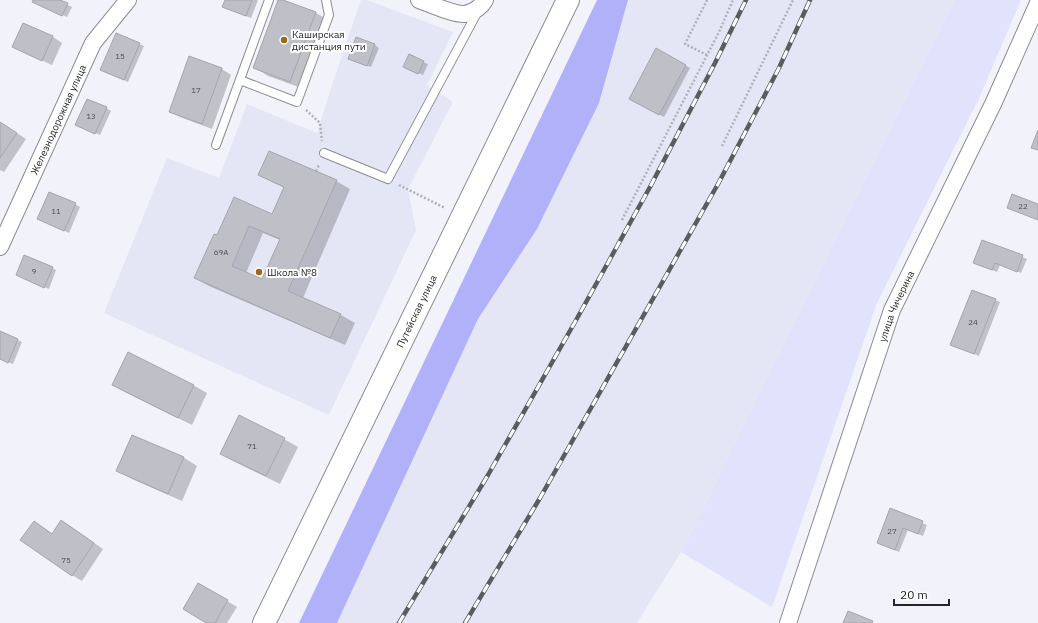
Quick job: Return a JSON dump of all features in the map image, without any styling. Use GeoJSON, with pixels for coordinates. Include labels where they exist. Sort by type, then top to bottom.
{"type":"FeatureCollection","features":[{"type":"Feature","properties":{"kind":"main road","name":"Путейская улица"},"geometry":{"type":"LineString","coordinates":[[264,623],[568,0]]}},
{"type":"Feature","properties":{"kind":"street","name":"Железнодорожная улица"},"geometry":{"type":"LineString","coordinates":[[0,247],[93,42],[128,0]]}},
{"type":"Feature","properties":{"kind":"street"},"geometry":{"type":"LineString","coordinates":[[420,0],[450,11],[464,14],[483,4]]}},
{"type":"Feature","properties":{"kind":"street","name":"улица Чичерина"},"geometry":{"type":"LineString","coordinates":[[788,623],[892,310],[993,104],[1038,3]]}},
{"type":"Feature","properties":{"kind":"lane"},"geometry":{"type":"LineString","coordinates":[[216,145],[269,0]]}},
{"type":"Feature","properties":{"kind":"lane"},"geometry":{"type":"LineString","coordinates":[[240,80],[297,102],[329,15],[326,0]]}},
{"type":"Feature","properties":{"kind":"lane"},"geometry":{"type":"LineString","coordinates":[[324,153],[388,179],[483,4]]}},
{"type":"Feature","properties":{"kind":"path"},"geometry":{"type":"LineString","coordinates":[[707,0],[684,44],[707,55]]}},
{"type":"Feature","properties":{"kind":"path"},"geometry":{"type":"LineString","coordinates":[[622,220],[719,32],[733,0]]}},
{"type":"Feature","properties":{"kind":"path"},"geometry":{"type":"LineString","coordinates":[[722,146],[793,0]]}},
{"type":"Feature","properties":{"kind":"path"},"geometry":{"type":"LineString","coordinates":[[297,102],[320,123],[324,153],[316,171]]}},
{"type":"Feature","properties":{"kind":"path"},"geometry":{"type":"LineString","coordinates":[[408,189],[445,208]]}},
{"type":"Feature","properties":{"kind":"shaded area","name":"Школа №8"},"geometry":{"type":"Polygon","coordinates":[[[361,0],[367,0],[453,32],[427,85],[453,102],[408,189],[416,230],[329,415],[104,313],[167,158],[219,178],[247,104],[317,133],[361,0]]]}},
{"type":"Feature","properties":{"kind":"shaded area"},"geometry":{"type":"Polygon","coordinates":[[[597,0],[628,0],[599,103],[537,229],[478,319],[337,623],[299,623],[597,0]]]}},
{"type":"Feature","properties":{"kind":"shaded area"},"geometry":{"type":"Polygon","coordinates":[[[628,0],[954,0],[681,552],[637,623],[337,623],[478,319],[537,229],[599,103],[628,0]]]}},
{"type":"Feature","properties":{"kind":"shaded area"},"geometry":{"type":"Polygon","coordinates":[[[954,0],[1021,0],[980,96],[877,303],[772,607],[681,552],[954,0]]]}},
{"type":"Feature","properties":{"kind":"building"},"geometry":{"type":"Polygon","coordinates":[[[33,0],[60,0],[68,3],[62,16],[32,2],[33,0]]]}},
{"type":"Feature","properties":{"kind":"building"},"geometry":{"type":"Polygon","coordinates":[[[225,0],[252,0],[246,16],[222,7],[225,0]]]}},
{"type":"Feature","properties":{"kind":"building","name":"Каширская дистанция пути"},"geometry":{"type":"Polygon","coordinates":[[[278,0],[283,0],[316,12],[290,82],[253,68],[278,0]]]}},
{"type":"Feature","properties":{"kind":"building"},"geometry":{"type":"Polygon","coordinates":[[[23,23],[53,36],[42,61],[12,47],[23,23]]]}},
{"type":"Feature","properties":{"kind":"building"},"geometry":{"type":"Polygon","coordinates":[[[116,33],[140,43],[124,80],[100,70],[116,33]]]}},
{"type":"Feature","properties":{"kind":"building"},"geometry":{"type":"Polygon","coordinates":[[[356,37],[375,44],[367,66],[348,59],[356,37]]]}},
{"type":"Feature","properties":{"kind":"building"},"geometry":{"type":"Polygon","coordinates":[[[656,48],[686,65],[659,115],[629,99],[656,48]]]}},
{"type":"Feature","properties":{"kind":"building"},"geometry":{"type":"Polygon","coordinates":[[[409,54],[424,61],[418,74],[403,67],[409,54]]]}},
{"type":"Feature","properties":{"kind":"building"},"geometry":{"type":"Polygon","coordinates":[[[189,56],[222,68],[202,124],[169,112],[189,56]]]}},
{"type":"Feature","properties":{"kind":"building"},"geometry":{"type":"Polygon","coordinates":[[[87,99],[107,107],[95,134],[75,125],[87,99]]]}},
{"type":"Feature","properties":{"kind":"building"},"geometry":{"type":"Polygon","coordinates":[[[0,122],[17,133],[0,158],[0,122]]]}},
{"type":"Feature","properties":{"kind":"building"},"geometry":{"type":"Polygon","coordinates":[[[1038,130],[1038,150],[1031,148],[1038,130]]]}},
{"type":"Feature","properties":{"kind":"building"},"geometry":{"type":"Polygon","coordinates":[[[269,151],[337,180],[288,291],[341,314],[330,338],[194,278],[214,234],[217,235],[234,197],[272,214],[284,187],[258,175],[269,151]],[[249,226],[232,266],[262,279],[280,239],[249,226]]]}},
{"type":"Feature","properties":{"kind":"building"},"geometry":{"type":"Polygon","coordinates":[[[49,192],[76,203],[64,231],[37,219],[49,192]]]}},
{"type":"Feature","properties":{"kind":"building"},"geometry":{"type":"Polygon","coordinates":[[[1012,194],[1038,204],[1038,220],[1007,208],[1012,194]]]}},
{"type":"Feature","properties":{"kind":"building"},"geometry":{"type":"Polygon","coordinates":[[[982,240],[1023,255],[1017,272],[995,263],[992,270],[973,263],[982,240]]]}},
{"type":"Feature","properties":{"kind":"building"},"geometry":{"type":"Polygon","coordinates":[[[24,255],[53,267],[44,288],[16,275],[24,255]]]}},
{"type":"Feature","properties":{"kind":"building"},"geometry":{"type":"Polygon","coordinates":[[[972,290],[996,299],[974,354],[950,345],[972,290]]]}},
{"type":"Feature","properties":{"kind":"building"},"geometry":{"type":"Polygon","coordinates":[[[0,331],[18,339],[8,363],[0,359],[0,331]]]}},
{"type":"Feature","properties":{"kind":"building"},"geometry":{"type":"Polygon","coordinates":[[[128,352],[194,385],[178,418],[112,385],[128,352]]]}},
{"type":"Feature","properties":{"kind":"building"},"geometry":{"type":"Polygon","coordinates":[[[239,415],[285,438],[266,476],[220,454],[239,415]]]}},
{"type":"Feature","properties":{"kind":"building"},"geometry":{"type":"Polygon","coordinates":[[[132,435],[184,457],[168,494],[116,471],[132,435]]]}},
{"type":"Feature","properties":{"kind":"building"},"geometry":{"type":"Polygon","coordinates":[[[890,508],[923,521],[918,534],[903,528],[895,550],[877,543],[890,508]]]}},
{"type":"Feature","properties":{"kind":"building"},"geometry":{"type":"Polygon","coordinates":[[[61,520],[94,543],[72,576],[20,540],[34,521],[52,534],[61,520]]]}},
{"type":"Feature","properties":{"kind":"building"},"geometry":{"type":"Polygon","coordinates":[[[198,583],[228,600],[215,623],[206,623],[183,609],[198,583]]]}},
{"type":"Feature","properties":{"kind":"building"},"geometry":{"type":"Polygon","coordinates":[[[848,611],[873,621],[872,623],[843,623],[848,611]]]}},
{"type":"Feature","properties":{"kind":"railway"},"geometry":{"type":"LineString","coordinates":[[399,623],[488,475],[575,322],[650,187],[746,0]]}},
{"type":"Feature","properties":{"kind":"railway"},"geometry":{"type":"LineString","coordinates":[[465,623],[540,498],[718,184],[779,68],[810,0]]}},
{"type":"Feature","properties":{"kind":"place","name":"Каширская дистанция пути"},"geometry":{"type":"Point","coordinates":[284,40]}},
{"type":"Feature","properties":{"kind":"place","name":"Школа №8"},"geometry":{"type":"Point","coordinates":[259,272]}}]}
